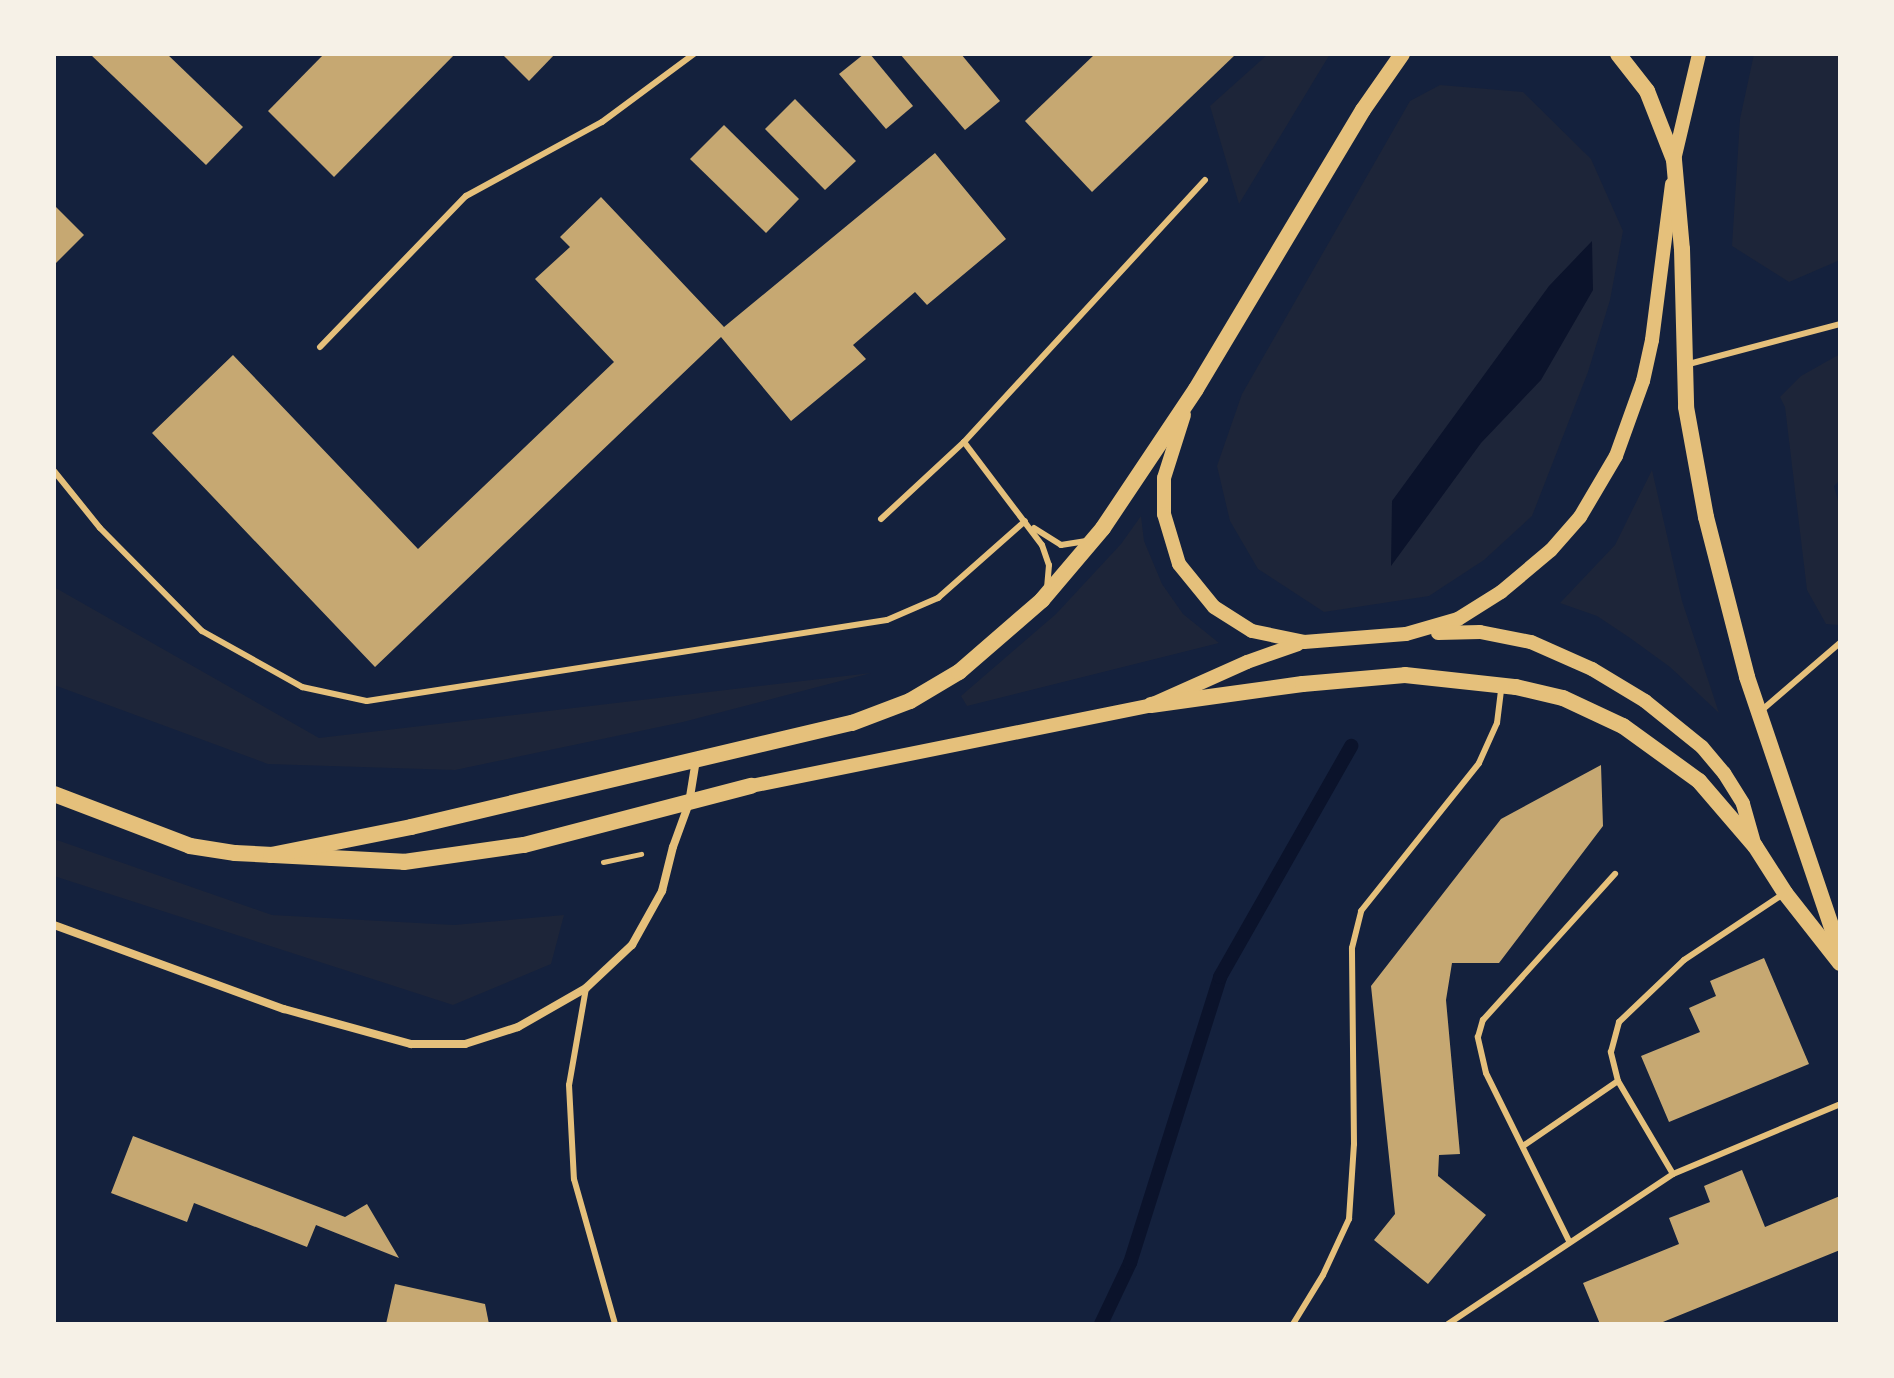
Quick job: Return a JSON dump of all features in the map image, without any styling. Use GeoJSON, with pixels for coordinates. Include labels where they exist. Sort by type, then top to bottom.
{"type":"FeatureCollection","features":[{"type":"Feature","properties":{"kind":"main road"},"geometry":{"type":"LineString","coordinates":[[271,855],[411,827],[852,723],[910,701],[981,656],[1042,600],[1103,528],[1196,389],[1363,110],[1402,54]]}},
{"type":"Feature","properties":{"kind":"main road"},"geometry":{"type":"LineString","coordinates":[[1618,54],[1647,91],[1674,160],[1673,179],[1682,249],[1683,365],[1706,517],[1759,713],[1840,951]]}},
{"type":"Feature","properties":{"kind":"main road"},"geometry":{"type":"LineString","coordinates":[[1151,705],[1378,676],[1423,676],[1563,698],[1635,733],[1699,781],[1755,846],[1785,893],[1840,963]]}},
{"type":"Feature","properties":{"kind":"main road"},"geometry":{"type":"LineString","coordinates":[[54,794],[190,846],[271,855],[393,862],[448,858],[524,845],[751,786]]}},
{"type":"Feature","properties":{"kind":"street"},"geometry":{"type":"LineString","coordinates":[[1674,160],[1699,54]]}},
{"type":"Feature","properties":{"kind":"street"},"geometry":{"type":"LineString","coordinates":[[1406,634],[1445,625],[1501,592],[1551,550],[1594,496],[1616,456],[1643,381],[1652,340],[1673,179]]}},
{"type":"Feature","properties":{"kind":"street"},"geometry":{"type":"LineString","coordinates":[[1196,389],[1174,438],[1164,478],[1164,514],[1175,554],[1202,594],[1227,617],[1268,636],[1304,642],[1480,632],[1510,636],[1563,654],[1618,684],[1680,727],[1716,763],[1743,804],[1755,846]]}},
{"type":"Feature","properties":{"kind":"street"},"geometry":{"type":"LineString","coordinates":[[751,786],[1151,705],[1247,662],[1304,642]]}},
{"type":"Feature","properties":{"kind":"street"},"geometry":{"type":"LineString","coordinates":[[54,925],[284,1009],[411,1044],[465,1044],[518,1027],[586,988],[632,945],[655,905],[689,803],[696,760]]}},
{"type":"Feature","properties":{"kind":"lane"},"geometry":{"type":"LineString","coordinates":[[320,347],[466,196],[602,122],[694,54]]}},
{"type":"Feature","properties":{"kind":"lane"},"geometry":{"type":"LineString","coordinates":[[881,519],[964,442],[1205,180]]}},
{"type":"Feature","properties":{"kind":"lane"},"geometry":{"type":"LineString","coordinates":[[1683,365],[1840,324]]}},
{"type":"Feature","properties":{"kind":"lane"},"geometry":{"type":"LineString","coordinates":[[964,442],[1025,521],[1048,558],[1049,574],[1042,600]]}},
{"type":"Feature","properties":{"kind":"lane"},"geometry":{"type":"LineString","coordinates":[[54,471],[100,528],[202,631],[302,687],[367,701],[887,620],[938,598],[1025,521]]}},
{"type":"Feature","properties":{"kind":"lane"},"geometry":{"type":"LineString","coordinates":[[1025,521],[1061,545],[1080,543],[1103,528]]}},
{"type":"Feature","properties":{"kind":"lane"},"geometry":{"type":"LineString","coordinates":[[1759,713],[1840,643]]}},
{"type":"Feature","properties":{"kind":"lane"},"geometry":{"type":"LineString","coordinates":[[1293,1324],[1323,1275],[1349,1219],[1354,1144],[1352,948],[1361,911],[1479,763],[1497,723],[1502,686]]}},
{"type":"Feature","properties":{"kind":"lane"},"geometry":{"type":"LineString","coordinates":[[1569,1241],[1486,1073],[1478,1037],[1483,1020],[1615,874]]}},
{"type":"Feature","properties":{"kind":"lane"},"geometry":{"type":"LineString","coordinates":[[1673,1174],[1618,1081],[1611,1052],[1619,1022],[1684,960],[1785,893]]}},
{"type":"Feature","properties":{"kind":"lane"},"geometry":{"type":"LineString","coordinates":[[586,988],[569,1085],[574,1179],[615,1324]]}},
{"type":"Feature","properties":{"kind":"lane"},"geometry":{"type":"LineString","coordinates":[[1523,1146],[1618,1081]]}},
{"type":"Feature","properties":{"kind":"lane"},"geometry":{"type":"LineString","coordinates":[[1448,1324],[1673,1174],[1840,1104]]}},
{"type":"Feature","properties":{"kind":"shaded area"},"geometry":{"type":"Polygon","coordinates":[[[1268,54],[1330,54],[1239,204],[1210,106],[1268,54]]]}},
{"type":"Feature","properties":{"kind":"shaded area"},"geometry":{"type":"Polygon","coordinates":[[[1754,54],[1840,54],[1840,260],[1789,282],[1732,246],[1740,119],[1754,54]]]}},
{"type":"Feature","properties":{"kind":"shaded area"},"geometry":{"type":"Polygon","coordinates":[[[1440,85],[1523,92],[1591,159],[1623,231],[1610,300],[1588,372],[1532,516],[1484,560],[1429,596],[1324,612],[1258,569],[1230,521],[1217,466],[1242,394],[1410,101],[1440,85]]]}},
{"type":"Feature","properties":{"kind":"shaded area"},"geometry":{"type":"Polygon","coordinates":[[[1592,241],[1593,290],[1541,380],[1481,443],[1391,566],[1392,501],[1549,286],[1592,241]]]}},
{"type":"Feature","properties":{"kind":"shaded area"},"geometry":{"type":"Polygon","coordinates":[[[1840,354],[1840,480],[1834,486],[1840,508],[1838,625],[1826,624],[1807,590],[1785,407],[1780,397],[1801,376],[1840,354]]]}},
{"type":"Feature","properties":{"kind":"shaded area"},"geometry":{"type":"Polygon","coordinates":[[[1652,470],[1682,601],[1719,713],[1670,667],[1630,638],[1597,616],[1560,603],[1615,545],[1652,470]]]}},
{"type":"Feature","properties":{"kind":"shaded area"},"geometry":{"type":"Polygon","coordinates":[[[1141,516],[1144,541],[1162,584],[1183,614],[1219,643],[967,706],[961,696],[1056,614],[1121,544],[1141,516]]]}},
{"type":"Feature","properties":{"kind":"shaded area"},"geometry":{"type":"Polygon","coordinates":[[[54,587],[319,738],[871,673],[683,722],[455,770],[268,764],[54,685],[54,587]]]}},
{"type":"Feature","properties":{"kind":"shaded area"},"geometry":{"type":"Polygon","coordinates":[[[54,839],[272,915],[454,925],[564,915],[551,964],[453,1005],[54,876],[54,839]]]}},
{"type":"Feature","properties":{"kind":"building"},"geometry":{"type":"Polygon","coordinates":[[[90,54],[167,54],[243,127],[206,165],[90,54]]]}},
{"type":"Feature","properties":{"kind":"building"},"geometry":{"type":"Polygon","coordinates":[[[324,54],[455,54],[334,177],[268,111],[324,54]]]}},
{"type":"Feature","properties":{"kind":"building"},"geometry":{"type":"Polygon","coordinates":[[[502,54],[555,54],[529,81],[502,54]]]}},
{"type":"Feature","properties":{"kind":"building"},"geometry":{"type":"Polygon","coordinates":[[[864,54],[870,54],[913,106],[886,129],[839,74],[864,54]]]}},
{"type":"Feature","properties":{"kind":"building"},"geometry":{"type":"Polygon","coordinates":[[[900,54],[961,54],[1000,101],[965,130],[900,54]]]}},
{"type":"Feature","properties":{"kind":"building"},"geometry":{"type":"Polygon","coordinates":[[[1095,54],[1236,54],[1092,192],[1025,121],[1095,54]]]}},
{"type":"Feature","properties":{"kind":"building"},"geometry":{"type":"Polygon","coordinates":[[[795,99],[856,161],[825,190],[765,129],[795,99]]]}},
{"type":"Feature","properties":{"kind":"building"},"geometry":{"type":"Polygon","coordinates":[[[724,125],[799,199],[766,233],[690,159],[724,125]]]}},
{"type":"Feature","properties":{"kind":"building"},"geometry":{"type":"Polygon","coordinates":[[[935,153],[1006,239],[927,305],[915,292],[853,345],[866,359],[791,421],[721,337],[375,667],[152,433],[233,355],[418,549],[614,362],[535,279],[570,247],[560,237],[601,197],[724,327],[935,153]]]}},
{"type":"Feature","properties":{"kind":"building"},"geometry":{"type":"Polygon","coordinates":[[[54,205],[84,235],[54,265],[54,205]]]}},
{"type":"Feature","properties":{"kind":"building"},"geometry":{"type":"Polygon","coordinates":[[[1601,765],[1603,826],[1499,963],[1452,963],[1446,1000],[1460,1154],[1439,1155],[1438,1176],[1486,1215],[1428,1284],[1374,1240],[1395,1214],[1371,986],[1501,819],[1601,765]]]}},
{"type":"Feature","properties":{"kind":"building"},"geometry":{"type":"Polygon","coordinates":[[[1764,958],[1809,1064],[1669,1122],[1641,1056],[1700,1032],[1689,1008],[1716,996],[1710,981],[1764,958]]]}},
{"type":"Feature","properties":{"kind":"building"},"geometry":{"type":"Polygon","coordinates":[[[133,1136],[345,1217],[367,1204],[399,1258],[316,1225],[307,1247],[194,1203],[187,1222],[111,1193],[133,1136]]]}},
{"type":"Feature","properties":{"kind":"building"},"geometry":{"type":"Polygon","coordinates":[[[1742,1170],[1765,1227],[1840,1196],[1840,1250],[1658,1324],[1600,1324],[1583,1283],[1679,1244],[1669,1218],[1710,1202],[1704,1186],[1742,1170]]]}},
{"type":"Feature","properties":{"kind":"building"},"geometry":{"type":"Polygon","coordinates":[[[395,1284],[485,1304],[489,1324],[386,1324],[395,1284]]]}},
{"type":"Feature","properties":{"kind":"waterway"},"geometry":{"type":"LineString","coordinates":[[1101,1324],[1130,1263],[1220,977],[1351,746]]}}]}
